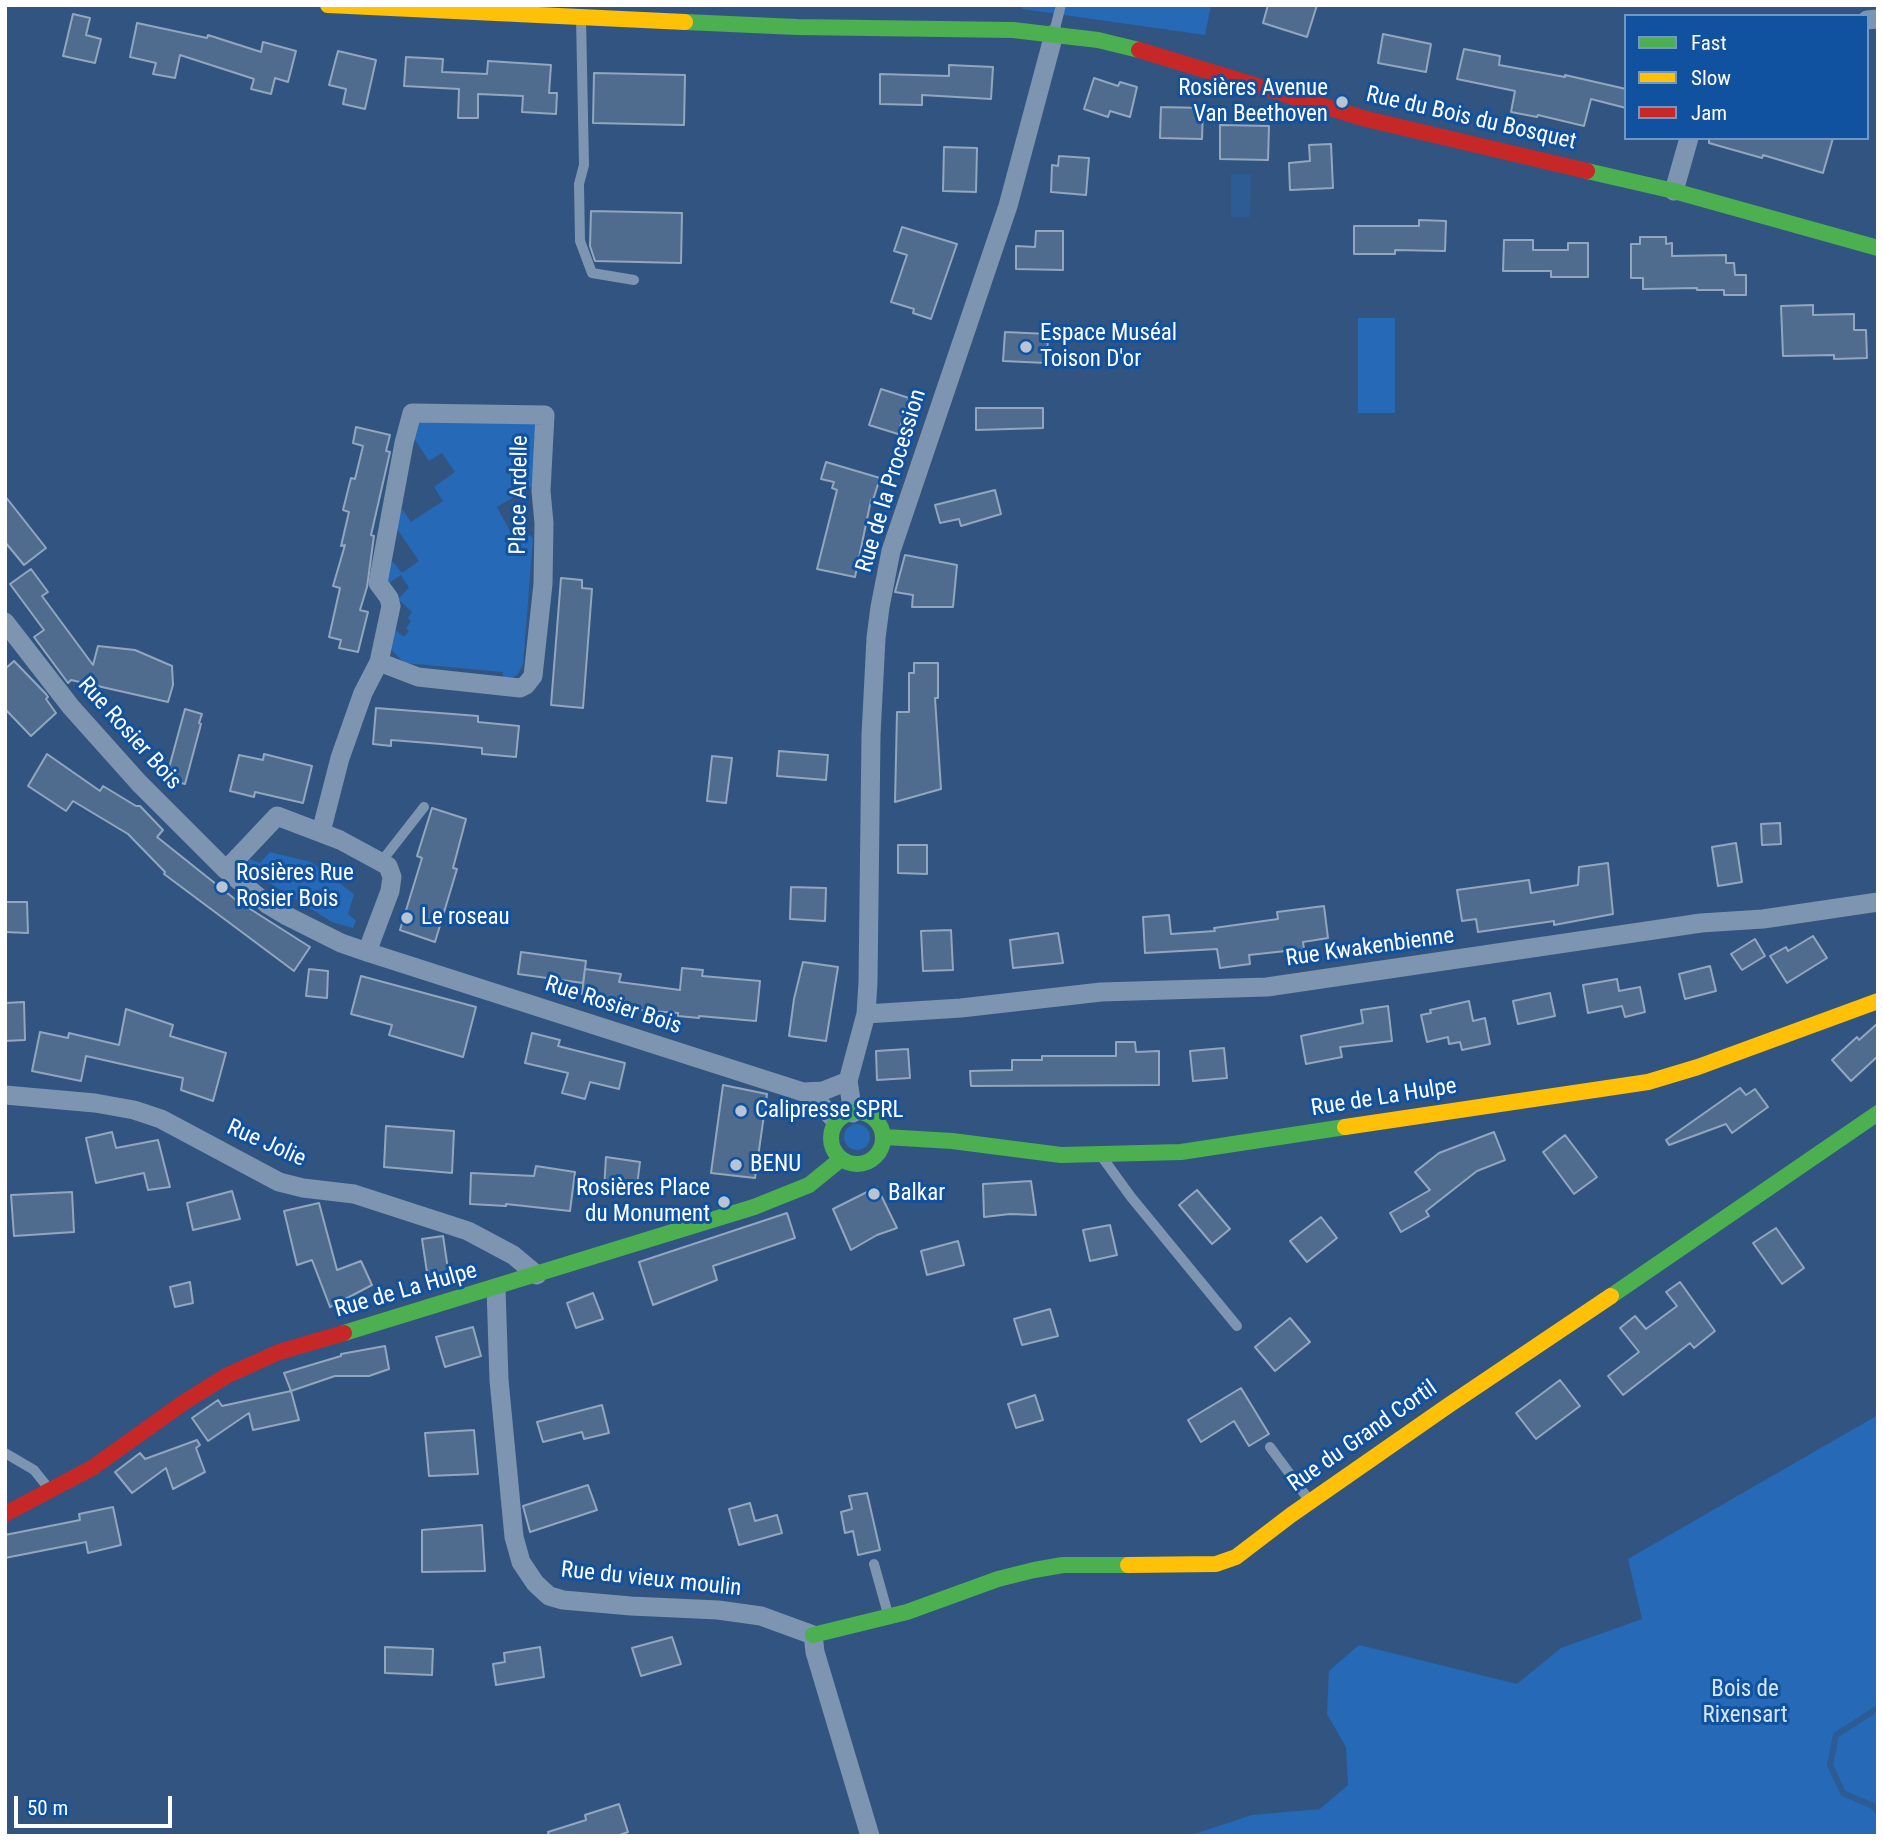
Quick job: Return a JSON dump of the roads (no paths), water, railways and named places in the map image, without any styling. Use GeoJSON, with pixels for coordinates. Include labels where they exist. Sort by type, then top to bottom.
{"type":"FeatureCollection","features":[{"type":"Feature","properties":{"kind":"street","name":"Rue du Bois du Bosquet"},"geometry":{"type":"LineString","coordinates":[[328,5],[797,27],[999,30],[1098,40],[1147,52],[1366,119],[1674,191],[1878,248]]}},
{"type":"Feature","properties":{"kind":"street","name":"Rue de la Procession"},"geometry":{"type":"LineString","coordinates":[[844,1117],[848,1081],[866,1014],[873,684],[882,596],[891,551],[1008,206],[1054,34]]}},
{"type":"Feature","properties":{"kind":"street"},"geometry":{"type":"LineString","coordinates":[[1674,191],[1688,140]]}},
{"type":"Feature","properties":{"kind":"street","name":"Place Ardelle"},"geometry":{"type":"LineString","coordinates":[[412,413],[545,415],[541,491],[544,523],[543,584],[533,676],[520,688],[418,677],[379,662],[391,606],[390,598],[378,583],[412,413]]}},
{"type":"Feature","properties":{"kind":"street","name":"Rue Rosier Bois"},"geometry":{"type":"LineString","coordinates":[[5,622],[55,688],[182,828],[226,870],[287,916],[341,943],[367,952],[803,1092],[844,1117]]}},
{"type":"Feature","properties":{"kind":"street"},"geometry":{"type":"LineString","coordinates":[[321,832],[340,758],[363,693],[379,662]]}},
{"type":"Feature","properties":{"kind":"street"},"geometry":{"type":"LineString","coordinates":[[226,870],[277,816],[321,832],[388,866],[392,877],[390,891],[367,952]]}},
{"type":"Feature","properties":{"kind":"street","name":"Rue Kwakenbienne"},"geometry":{"type":"LineString","coordinates":[[866,1014],[1101,992],[1267,987],[1701,923],[1763,919],[1878,902]]}},
{"type":"Feature","properties":{"kind":"street","name":"Rue de La Hulpe"},"geometry":{"type":"LineString","coordinates":[[885,1137],[952,1141],[1061,1155],[1181,1152],[1648,1082],[1698,1068],[1878,1001]]}},
{"type":"Feature","properties":{"kind":"street"},"geometry":{"type":"LineString","coordinates":[[803,1092],[823,1091],[848,1081]]}},
{"type":"Feature","properties":{"kind":"street","name":"Rue Jolie"},"geometry":{"type":"LineString","coordinates":[[5,1095],[95,1103],[134,1110],[161,1119],[279,1182],[303,1188],[354,1194],[468,1231],[513,1255],[537,1275]]}},
{"type":"Feature","properties":{"kind":"street"},"geometry":{"type":"LineString","coordinates":[[862,1113],[876,1118],[885,1137],[882,1149],[865,1163],[841,1159],[834,1152],[830,1141],[831,1130],[844,1117],[862,1113]]}},
{"type":"Feature","properties":{"kind":"street","name":"Rue du Grand Cortil"},"geometry":{"type":"LineString","coordinates":[[813,1635],[888,1616],[998,1579],[1053,1567],[1216,1564],[1237,1557],[1449,1405],[1675,1254],[1878,1113]]}},
{"type":"Feature","properties":{"kind":"street","name":"Rue de La Hulpe"},"geometry":{"type":"LineString","coordinates":[[5,1514],[92,1468],[226,1376],[279,1352],[737,1213],[809,1185],[841,1159]]}},
{"type":"Feature","properties":{"kind":"street","name":"Rue du vieux moulin"},"geometry":{"type":"LineString","coordinates":[[496,1288],[499,1380],[514,1537],[521,1562],[535,1583],[549,1596],[564,1600],[718,1610],[761,1616],[813,1635]]}},
{"type":"Feature","properties":{"kind":"street"},"geometry":{"type":"LineString","coordinates":[[813,1635],[870,1836]]}},
{"type":"Feature","properties":{"kind":"lane"},"geometry":{"type":"LineString","coordinates":[[1054,34],[1061,5]]}},
{"type":"Feature","properties":{"kind":"lane"},"geometry":{"type":"LineString","coordinates":[[581,18],[584,165],[579,184],[580,240],[592,273],[634,281]]}},
{"type":"Feature","properties":{"kind":"lane"},"geometry":{"type":"LineString","coordinates":[[381,862],[424,807]]}},
{"type":"Feature","properties":{"kind":"lane"},"geometry":{"type":"LineString","coordinates":[[1101,1155],[1131,1197],[1237,1326]]}},
{"type":"Feature","properties":{"kind":"lane"},"geometry":{"type":"LineString","coordinates":[[1270,1447],[1311,1502]]}},
{"type":"Feature","properties":{"kind":"lane"},"geometry":{"type":"LineString","coordinates":[[5,1453],[34,1470],[50,1491]]}},
{"type":"Feature","properties":{"kind":"lane"},"geometry":{"type":"LineString","coordinates":[[874,1564],[888,1616]]}},
{"type":"Feature","properties":{"kind":"waterway"},"geometry":{"type":"LineString","coordinates":[[1878,1708],[1836,1735],[1830,1765],[1843,1793],[1873,1806],[1878,1812]]}},
{"type":"Feature","properties":{"kind":"place","name":"Rosières Avenue Van Beethoven"},"geometry":{"type":"Point","coordinates":[1342,102]}},
{"type":"Feature","properties":{"kind":"place","name":"Espace Muséal Toison D'or"},"geometry":{"type":"Point","coordinates":[1026,347]}},
{"type":"Feature","properties":{"kind":"place","name":"Rosières Rue Rosier Bois"},"geometry":{"type":"Point","coordinates":[222,887]}},
{"type":"Feature","properties":{"kind":"place","name":"Le roseau"},"geometry":{"type":"Point","coordinates":[407,918]}},
{"type":"Feature","properties":{"kind":"place","name":"Calipresse SPRL"},"geometry":{"type":"Point","coordinates":[741,1111]}},
{"type":"Feature","properties":{"kind":"place","name":"BENU"},"geometry":{"type":"Point","coordinates":[736,1165]}},
{"type":"Feature","properties":{"kind":"place","name":"Balkar"},"geometry":{"type":"Point","coordinates":[874,1194]}},
{"type":"Feature","properties":{"kind":"place","name":"Rosières Place du Monument"},"geometry":{"type":"Point","coordinates":[724,1202]}},
{"type":"Feature","properties":{"kind":"park label","name":"Bois de Rixensart"},"geometry":{"type":"Point","coordinates":[1745,1703]}}]}
